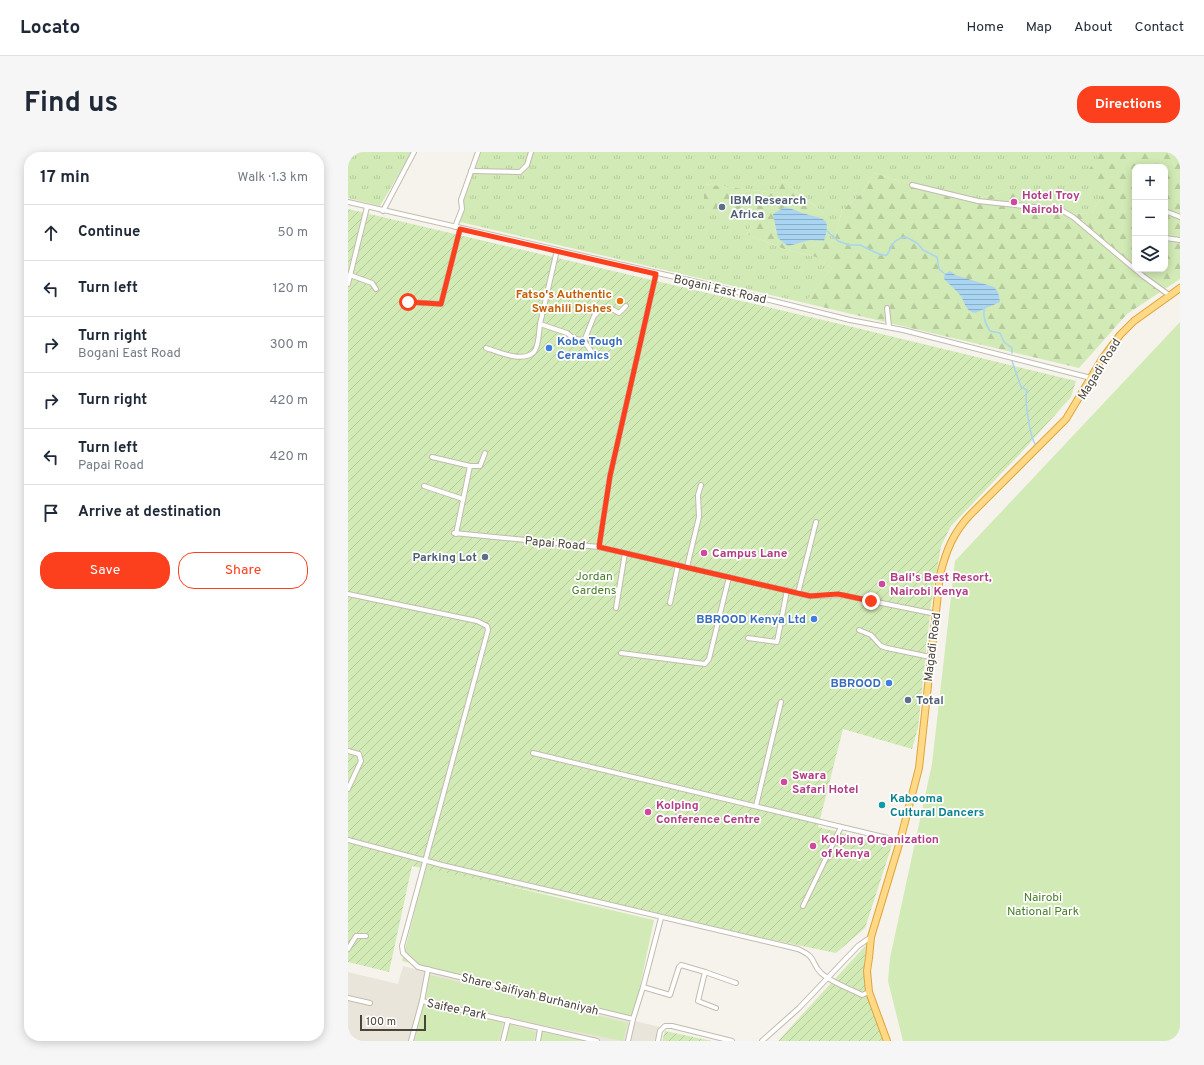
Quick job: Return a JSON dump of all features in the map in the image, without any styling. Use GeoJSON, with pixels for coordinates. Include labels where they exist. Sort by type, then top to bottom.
{"type":"FeatureCollection","features":[{"type":"Feature","properties":{"kind":"highway","name":"Magadi Road"},"geometry":{"type":"LineString","coordinates":[[887,1041],[869,992],[868,971],[871,937],[900,841],[919,768],[930,657],[943,564],[948,546],[956,531],[970,515],[1066,419],[1110,348],[1120,335],[1134,320],[1180,288]]}},
{"type":"Feature","properties":{"kind":"street"},"geometry":{"type":"LineString","coordinates":[[383,211],[414,152]]}},
{"type":"Feature","properties":{"kind":"street"},"geometry":{"type":"LineString","coordinates":[[408,302],[441,304],[462,210],[461,200],[478,152]]}},
{"type":"Feature","properties":{"kind":"street"},"geometry":{"type":"LineString","coordinates":[[472,171],[520,172],[527,165],[531,152]]}},
{"type":"Feature","properties":{"kind":"street"},"geometry":{"type":"LineString","coordinates":[[912,185],[978,201],[1062,210],[1073,217],[1168,295]]}},
{"type":"Feature","properties":{"kind":"street","name":"Bogani East Road"},"geometry":{"type":"LineString","coordinates":[[348,202],[850,320],[889,327],[1092,378]]}},
{"type":"Feature","properties":{"kind":"street"},"geometry":{"type":"LineString","coordinates":[[348,281],[367,207]]}},
{"type":"Feature","properties":{"kind":"street"},"geometry":{"type":"LineString","coordinates":[[1168,213],[1180,217]]}},
{"type":"Feature","properties":{"kind":"street"},"geometry":{"type":"LineString","coordinates":[[1168,238],[1180,240]]}},
{"type":"Feature","properties":{"kind":"street"},"geometry":{"type":"LineString","coordinates":[[486,348],[515,356],[524,356],[532,353],[536,347],[557,250]]}},
{"type":"Feature","properties":{"kind":"street"},"geometry":{"type":"LineString","coordinates":[[599,547],[610,476],[656,274]]}},
{"type":"Feature","properties":{"kind":"street"},"geometry":{"type":"LineString","coordinates":[[350,275],[372,283],[376,289]]}},
{"type":"Feature","properties":{"kind":"street"},"geometry":{"type":"LineString","coordinates":[[584,341],[594,316],[598,311],[603,307],[605,310],[612,309],[619,313],[626,306]]}},
{"type":"Feature","properties":{"kind":"street"},"geometry":{"type":"LineString","coordinates":[[888,308],[889,327]]}},
{"type":"Feature","properties":{"kind":"street"},"geometry":{"type":"LineString","coordinates":[[540,324],[568,333],[573,338],[584,341],[592,354]]}},
{"type":"Feature","properties":{"kind":"street"},"geometry":{"type":"LineString","coordinates":[[432,457],[470,466],[481,466],[485,453]]}},
{"type":"Feature","properties":{"kind":"street"},"geometry":{"type":"LineString","coordinates":[[424,486],[463,499],[470,466]]}},
{"type":"Feature","properties":{"kind":"street"},"geometry":{"type":"LineString","coordinates":[[686,567],[699,517],[698,495],[701,485]]}},
{"type":"Feature","properties":{"kind":"street","name":"Papai Road"},"geometry":{"type":"LineString","coordinates":[[463,499],[455,533],[599,547],[814,597],[842,595],[936,614]]}},
{"type":"Feature","properties":{"kind":"street"},"geometry":{"type":"LineString","coordinates":[[798,593],[816,522]]}},
{"type":"Feature","properties":{"kind":"street"},"geometry":{"type":"LineString","coordinates":[[616,608],[625,553]]}},
{"type":"Feature","properties":{"kind":"street"},"geometry":{"type":"LineString","coordinates":[[670,603],[678,565]]}},
{"type":"Feature","properties":{"kind":"street"},"geometry":{"type":"LineString","coordinates":[[621,653],[705,664],[709,659],[729,577]]}},
{"type":"Feature","properties":{"kind":"street"},"geometry":{"type":"LineString","coordinates":[[748,638],[777,642],[787,590]]}},
{"type":"Feature","properties":{"kind":"street"},"geometry":{"type":"LineString","coordinates":[[348,594],[477,621],[487,626],[488,630],[424,861]]}},
{"type":"Feature","properties":{"kind":"street"},"geometry":{"type":"LineString","coordinates":[[859,630],[871,635],[881,646],[930,657]]}},
{"type":"Feature","properties":{"kind":"street"},"geometry":{"type":"LineString","coordinates":[[756,806],[781,702]]}},
{"type":"Feature","properties":{"kind":"street"},"geometry":{"type":"LineString","coordinates":[[348,751],[359,754],[361,761],[348,789]]}},
{"type":"Feature","properties":{"kind":"street"},"geometry":{"type":"LineString","coordinates":[[533,753],[900,841]]}},
{"type":"Feature","properties":{"kind":"street"},"geometry":{"type":"LineString","coordinates":[[803,906],[841,827]]}},
{"type":"Feature","properties":{"kind":"street"},"geometry":{"type":"LineString","coordinates":[[348,840],[424,861],[661,918],[798,949],[810,956],[818,970],[828,979],[862,994],[869,992]]}},
{"type":"Feature","properties":{"kind":"street","name":"Share Saifiyah Burhaniyah"},"geometry":{"type":"LineString","coordinates":[[424,861],[402,950],[413,965],[633,1019]]}},
{"type":"Feature","properties":{"kind":"street"},"geometry":{"type":"LineString","coordinates":[[628,1041],[661,918]]}},
{"type":"Feature","properties":{"kind":"street"},"geometry":{"type":"LineString","coordinates":[[348,949],[356,936],[366,936]]}},
{"type":"Feature","properties":{"kind":"street"},"geometry":{"type":"LineString","coordinates":[[762,1041],[800,1008],[858,946],[871,937]]}},
{"type":"Feature","properties":{"kind":"street"},"geometry":{"type":"LineString","coordinates":[[643,987],[670,995],[680,965],[736,983]]}},
{"type":"Feature","properties":{"kind":"street"},"geometry":{"type":"LineString","coordinates":[[422,1001],[428,969]]}},
{"type":"Feature","properties":{"kind":"street"},"geometry":{"type":"LineString","coordinates":[[705,972],[698,1001],[716,1008]]}},
{"type":"Feature","properties":{"kind":"street"},"geometry":{"type":"LineString","coordinates":[[348,998],[370,1004]]}},
{"type":"Feature","properties":{"kind":"street","name":"Saifee Park"},"geometry":{"type":"LineString","coordinates":[[411,1041],[422,1001],[597,1041]]}},
{"type":"Feature","properties":{"kind":"street"},"geometry":{"type":"LineString","coordinates":[[503,1041],[508,1020]]}},
{"type":"Feature","properties":{"kind":"street"},"geometry":{"type":"LineString","coordinates":[[658,1041],[660,1031],[665,1026],[672,1026],[732,1041]]}},
{"type":"Feature","properties":{"kind":"street"},"geometry":{"type":"LineString","coordinates":[[538,1041],[540,1029]]}},
{"type":"Feature","properties":{"kind":"shaded area"},"geometry":{"type":"Polygon","coordinates":[[[403,966],[660,1027],[657,1041],[348,1041],[348,972],[398,984],[403,966]]]}},
{"type":"Feature","properties":{"kind":"green space"},"geometry":{"type":"Polygon","coordinates":[[[348,152],[412,152],[380,206],[348,198],[348,152]]]}},
{"type":"Feature","properties":{"kind":"green space"},"geometry":{"type":"Polygon","coordinates":[[[481,152],[1097,152],[1104,192],[1092,213],[1061,214],[1007,190],[968,202],[874,173],[861,194],[842,210],[835,240],[802,240],[775,232],[778,212],[795,210],[824,213],[783,181],[777,193],[704,184],[705,210],[754,218],[747,234],[784,249],[816,257],[832,268],[805,303],[456,221],[481,152]]]}},
{"type":"Feature","properties":{"kind":"green space"},"geometry":{"type":"Polygon","coordinates":[[[1097,152],[1180,152],[1180,279],[1127,314],[1079,368],[805,303],[832,268],[816,257],[784,249],[747,234],[754,218],[704,210],[704,184],[777,193],[783,181],[825,214],[795,210],[778,212],[775,232],[802,240],[835,240],[842,210],[861,194],[874,173],[968,202],[1007,190],[1061,214],[1092,213],[1104,192],[1085,174],[1098,158],[1097,152]]]}},
{"type":"Feature","properties":{"kind":"green space","name":"Jordan Gardens"},"geometry":{"type":"Polygon","coordinates":[[[348,209],[1076,381],[1071,397],[1020,454],[951,526],[941,546],[931,605],[918,728],[912,749],[843,729],[818,827],[892,845],[865,928],[836,953],[412,866],[389,972],[348,962],[348,209]]]}},
{"type":"Feature","properties":{"kind":"green space","name":"Nairobi National Park"},"geometry":{"type":"Polygon","coordinates":[[[1180,322],[1180,1041],[903,1041],[888,981],[890,958],[932,764],[955,561],[1180,322]]]}},
{"type":"Feature","properties":{"kind":"green space"},"geometry":{"type":"Polygon","coordinates":[[[426,867],[654,920],[633,1019],[402,961],[426,867]]]}},
{"type":"Feature","properties":{"kind":"green space"},"geometry":{"type":"Polygon","coordinates":[[[866,945],[864,982],[884,1041],[778,1041],[866,945]]]}},
{"type":"Feature","properties":{"kind":"green space"},"geometry":{"type":"Polygon","coordinates":[[[430,975],[628,1023],[623,1041],[537,1024],[426,998],[430,975]]]}},
{"type":"Feature","properties":{"kind":"green space"},"geometry":{"type":"Polygon","coordinates":[[[423,1003],[503,1023],[499,1041],[415,1041],[423,1003]]]}},
{"type":"Feature","properties":{"kind":"green space"},"geometry":{"type":"Polygon","coordinates":[[[508,1024],[536,1032],[534,1041],[504,1041],[508,1024]]]}},
{"type":"Feature","properties":{"kind":"green space"},"geometry":{"type":"Polygon","coordinates":[[[665,1031],[712,1041],[662,1041],[665,1031]]]}},
{"type":"Feature","properties":{"kind":"green space"},"geometry":{"type":"Polygon","coordinates":[[[542,1032],[583,1041],[540,1041],[542,1032]]]}},
{"type":"Feature","properties":{"kind":"water"},"geometry":{"type":"Polygon","coordinates":[[[785,207],[824,220],[827,225],[827,229],[824,241],[810,240],[788,246],[778,238],[773,214],[785,207]]]}},
{"type":"Feature","properties":{"kind":"water"},"geometry":{"type":"Polygon","coordinates":[[[950,271],[955,275],[994,287],[998,292],[1000,302],[975,313],[971,312],[960,295],[944,279],[945,274],[950,271]]]}},
{"type":"Feature","properties":{"kind":"waterway"},"geometry":{"type":"LineString","coordinates":[[827,231],[838,241],[849,245],[860,245],[881,255],[887,255],[895,241],[906,237],[917,243],[923,250],[937,257],[939,269],[945,274]]}},
{"type":"Feature","properties":{"kind":"waterway"},"geometry":{"type":"LineString","coordinates":[[984,309],[984,318],[988,328],[990,331],[1000,333],[1004,342],[1012,348],[1012,353]]}},
{"type":"Feature","properties":{"kind":"waterway"},"geometry":{"type":"LineString","coordinates":[[1012,361],[1021,387],[1027,390],[1026,401],[1028,417],[1035,444]]}},
{"type":"Feature","properties":{"kind":"place","name":"Hotel Troy Nairobi"},"geometry":{"type":"Point","coordinates":[1014,202]}},
{"type":"Feature","properties":{"kind":"place","name":"IBM Research Africa"},"geometry":{"type":"Point","coordinates":[722,207]}},
{"type":"Feature","properties":{"kind":"place","name":"Fatso's Authentic Swahili Dishes"},"geometry":{"type":"Point","coordinates":[620,301]}},
{"type":"Feature","properties":{"kind":"place","name":"Kobe Tough Ceramics"},"geometry":{"type":"Point","coordinates":[549,348]}},
{"type":"Feature","properties":{"kind":"place","name":"Campus Lane"},"geometry":{"type":"Point","coordinates":[704,553]}},
{"type":"Feature","properties":{"kind":"place","name":"Parking Lot"},"geometry":{"type":"Point","coordinates":[485,557]}},
{"type":"Feature","properties":{"kind":"place","name":"Bali's Best Resort, Nairobi Kenya"},"geometry":{"type":"Point","coordinates":[882,584]}},
{"type":"Feature","properties":{"kind":"place","name":"BBROOD Kenya Ltd"},"geometry":{"type":"Point","coordinates":[814,619]}},
{"type":"Feature","properties":{"kind":"place","name":"BBROOD"},"geometry":{"type":"Point","coordinates":[889,683]}},
{"type":"Feature","properties":{"kind":"place","name":"Total"},"geometry":{"type":"Point","coordinates":[908,700]}},
{"type":"Feature","properties":{"kind":"place","name":"Swara Safari Hotel"},"geometry":{"type":"Point","coordinates":[784,782]}},
{"type":"Feature","properties":{"kind":"place","name":"Kabooma Cultural Dancers"},"geometry":{"type":"Point","coordinates":[882,805]}},
{"type":"Feature","properties":{"kind":"place","name":"Kolping Conference Centre"},"geometry":{"type":"Point","coordinates":[648,812]}},
{"type":"Feature","properties":{"kind":"place","name":"Kolping Organization of Kenya"},"geometry":{"type":"Point","coordinates":[813,846]}},
{"type":"Feature","properties":{"kind":"route"},"geometry":{"type":"LineString","coordinates":[[408,302],[441,304],[460,229],[566,252],[656,274],[646,324],[610,476],[599,547],[810,596],[822,597],[838,594],[871,601]]}}]}
